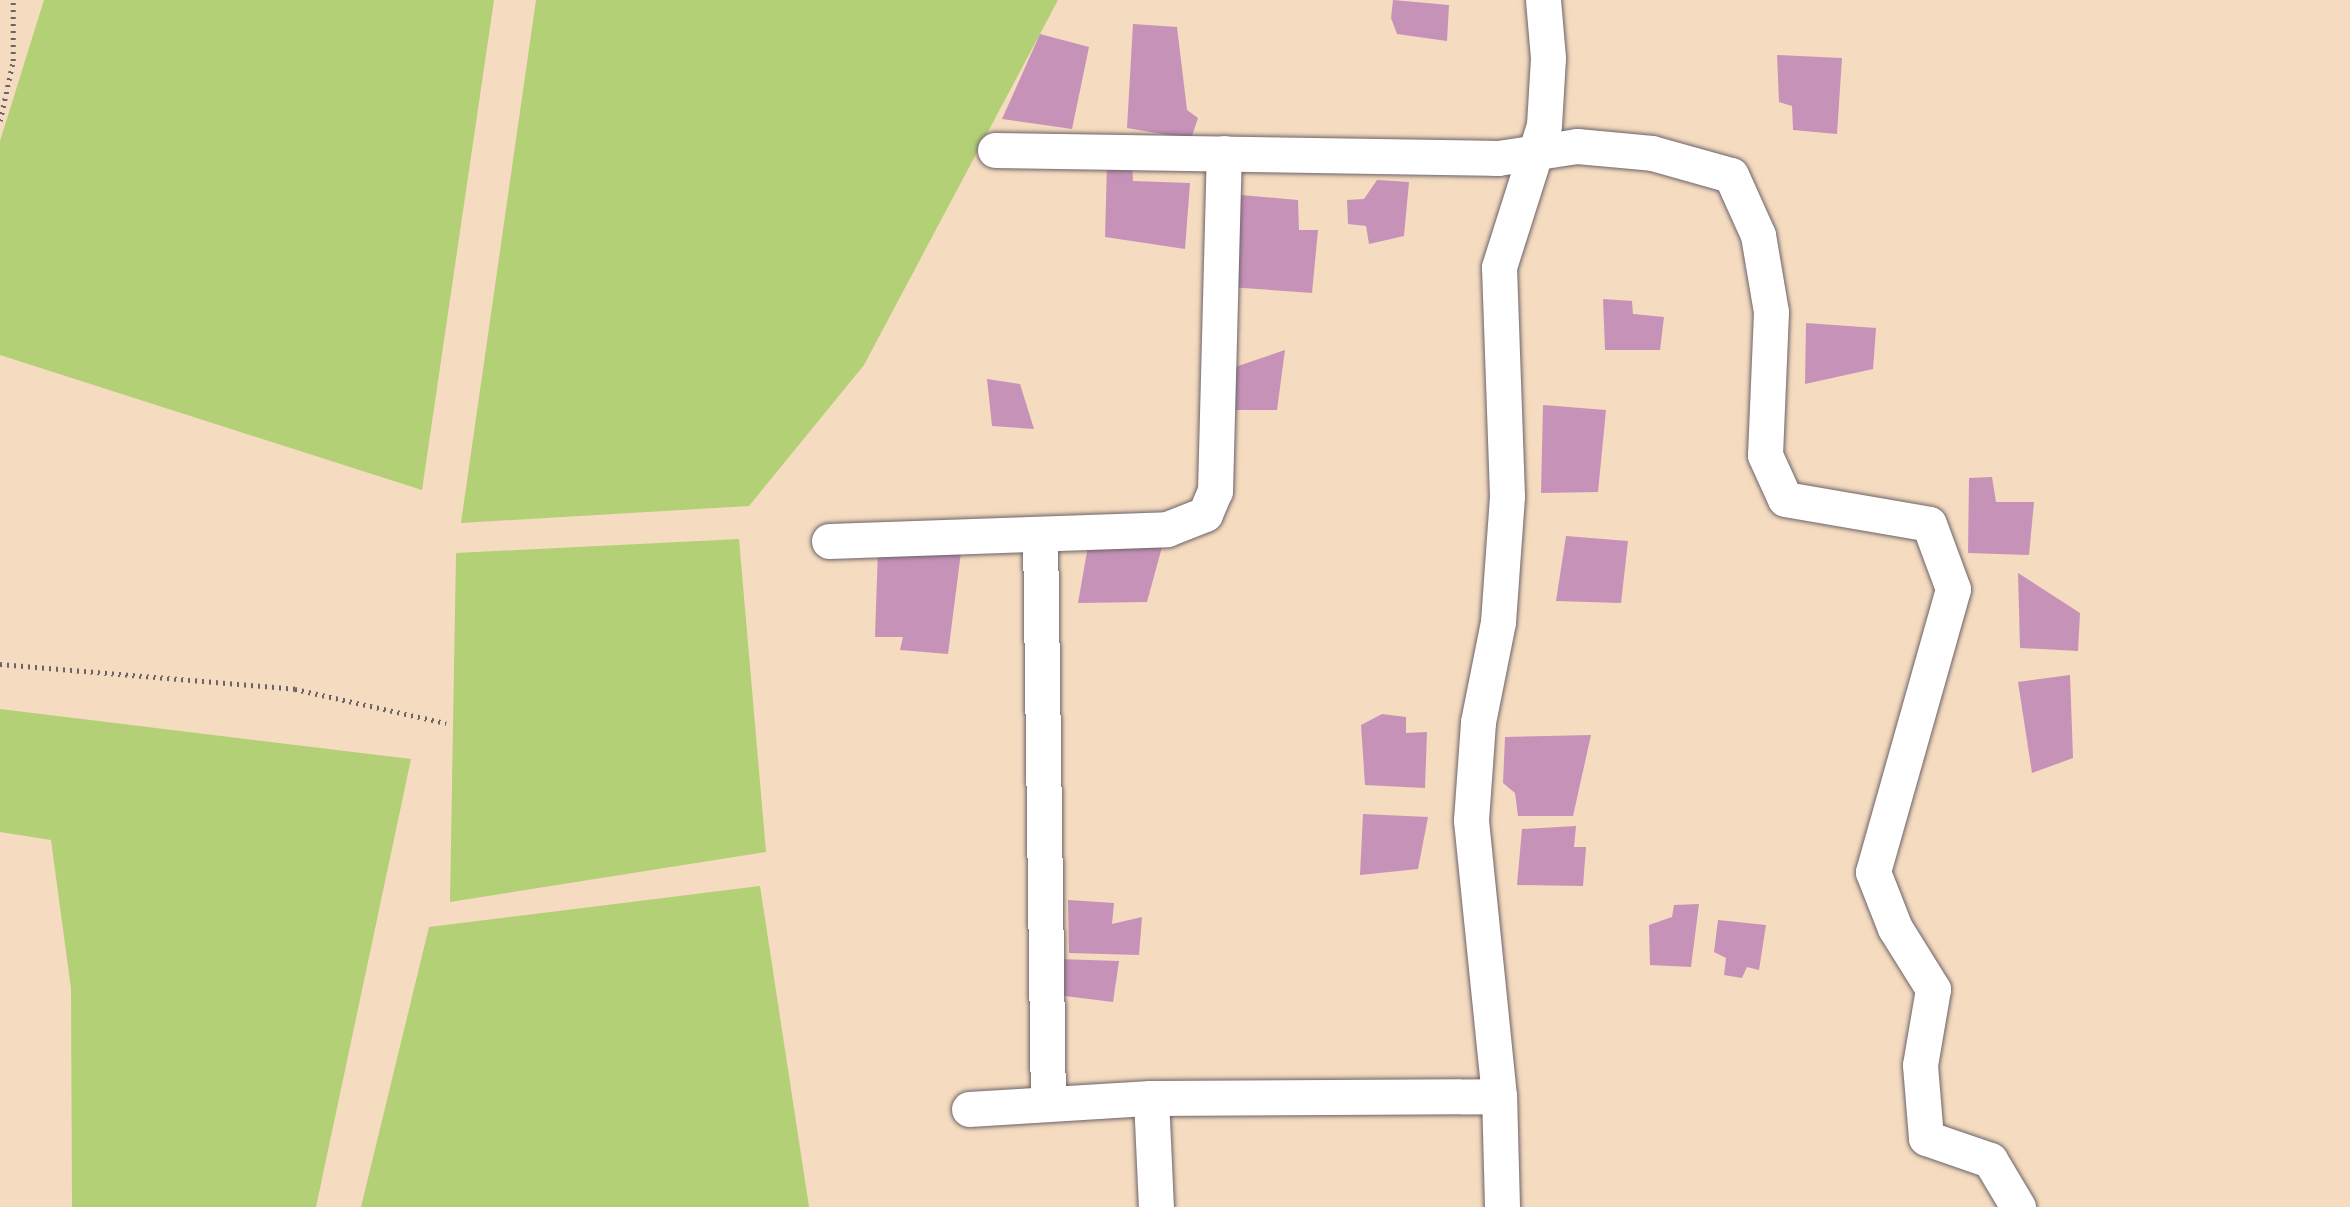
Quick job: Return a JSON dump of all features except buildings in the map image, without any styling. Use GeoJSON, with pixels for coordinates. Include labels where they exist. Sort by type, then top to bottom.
{"type":"FeatureCollection","features":[{"type":"Feature","properties":{"kind":"street"},"geometry":{"type":"LineString","coordinates":[[1502,1207],[1499,1096],[1471,820],[1478,722],[1498,622],[1507,496],[1499,267],[1537,152],[1548,58],[1543,0]]}},
{"type":"Feature","properties":{"kind":"street"},"geometry":{"type":"LineString","coordinates":[[995,150],[1498,158],[1577,146],[1652,153],[1731,175],[1758,234],[1771,312],[1765,455],[1785,499],[1929,524],[1953,589],[1872,872],[1895,928],[1933,989],[1920,1065],[1926,1138],[1990,1160],[2018,1207]]}},
{"type":"Feature","properties":{"kind":"street"},"geometry":{"type":"LineString","coordinates":[[830,541],[1167,529],[1205,514],[1215,491],[1224,153]]}},
{"type":"Feature","properties":{"kind":"street"},"geometry":{"type":"LineString","coordinates":[[1040,534],[1048,1104]]}},
{"type":"Feature","properties":{"kind":"street"},"geometry":{"type":"LineString","coordinates":[[970,1109],[1151,1098],[1499,1096]]}},
{"type":"Feature","properties":{"kind":"street"},"geometry":{"type":"LineString","coordinates":[[1151,1098],[1156,1207]]}},
{"type":"Feature","properties":{"kind":"path"},"geometry":{"type":"LineString","coordinates":[[0,121],[13,61],[13,0]]}},
{"type":"Feature","properties":{"kind":"path"},"geometry":{"type":"LineString","coordinates":[[0,664],[295,689],[446,723]]}},
{"type":"Feature","properties":{"kind":"green space"},"geometry":{"type":"Polygon","coordinates":[[[44,0],[494,0],[422,490],[0,355],[0,141],[44,0]]]}},
{"type":"Feature","properties":{"kind":"green space"},"geometry":{"type":"Polygon","coordinates":[[[536,0],[1058,0],[864,365],[749,506],[461,523],[536,0]]]}},
{"type":"Feature","properties":{"kind":"green space"},"geometry":{"type":"Polygon","coordinates":[[[739,539],[766,852],[450,902],[456,553],[739,539]]]}},
{"type":"Feature","properties":{"kind":"green space"},"geometry":{"type":"Polygon","coordinates":[[[0,709],[411,759],[316,1207],[72,1207],[71,989],[51,840],[0,832],[0,709]]]}},
{"type":"Feature","properties":{"kind":"green space"},"geometry":{"type":"Polygon","coordinates":[[[760,886],[809,1207],[361,1207],[429,927],[760,886]]]}}]}
